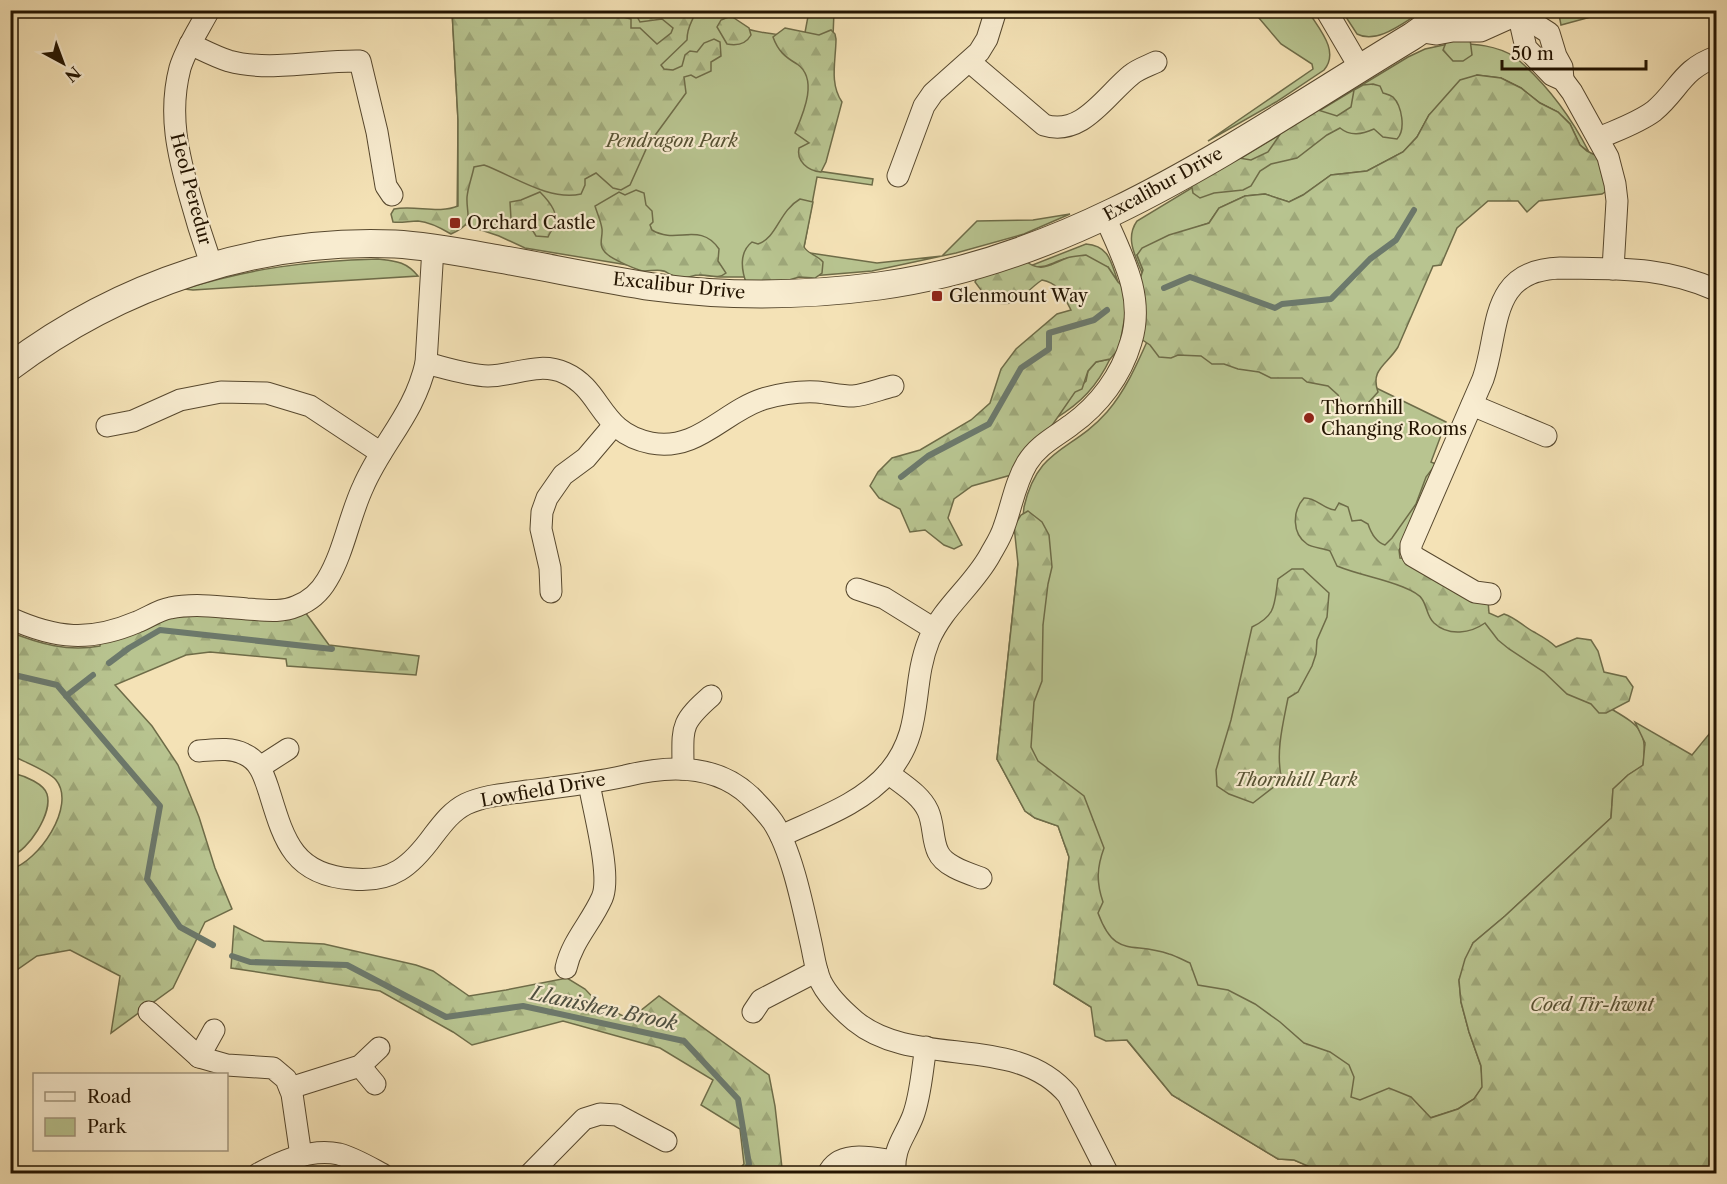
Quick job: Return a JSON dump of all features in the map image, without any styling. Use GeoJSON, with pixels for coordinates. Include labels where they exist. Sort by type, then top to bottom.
{"type":"FeatureCollection","features":[{"type":"Feature","properties":{"kind":"street","name":"Heol Peredur"},"geometry":{"type":"LineString","coordinates":[[209,10],[181,66],[176,86],[174,126],[182,170],[212,266]]}},
{"type":"Feature","properties":{"kind":"street"},"geometry":{"type":"LineString","coordinates":[[898,176],[924,106],[933,93],[970,62],[987,39],[996,10]]}},
{"type":"Feature","properties":{"kind":"street"},"geometry":{"type":"LineString","coordinates":[[1326,10],[1360,68]]}},
{"type":"Feature","properties":{"kind":"street","name":"Excalibur Drive"},"geometry":{"type":"LineString","coordinates":[[10,367],[54,337],[114,303],[157,284],[212,266],[268,252],[328,246],[392,244],[433,248],[656,287],[726,294],[786,294],[853,289],[921,278],[1017,253],[1105,217],[1187,174],[1424,29],[1432,20],[1449,10]]}},
{"type":"Feature","properties":{"kind":"street"},"geometry":{"type":"LineString","coordinates":[[1516,11],[1549,33],[1562,68],[1563,80],[1582,107],[1608,157],[1617,201],[1613,269]]}},
{"type":"Feature","properties":{"kind":"street","name":"Excalibur Drive"},"geometry":{"type":"LineString","coordinates":[[1424,29],[1436,31],[1452,28],[1480,28],[1516,11]]}},
{"type":"Feature","properties":{"kind":"street"},"geometry":{"type":"LineString","coordinates":[[190,44],[230,61],[250,64],[360,61],[377,132],[386,186],[392,195]]}},
{"type":"Feature","properties":{"kind":"street"},"geometry":{"type":"LineString","coordinates":[[1599,138],[1653,112],[1692,69],[1716,57]]}},
{"type":"Feature","properties":{"kind":"street"},"geometry":{"type":"LineString","coordinates":[[970,62],[1044,125],[1054,128],[1067,128],[1079,122],[1133,74],[1156,62]]}},
{"type":"Feature","properties":{"kind":"street"},"geometry":{"type":"LineString","coordinates":[[781,836],[855,800],[888,773],[905,749],[914,724],[921,664],[934,628],[989,558],[1004,528],[1015,488],[1028,461],[1041,445],[1086,414],[1117,376],[1126,357],[1135,324],[1137,306],[1130,277],[1105,217]]}},
{"type":"Feature","properties":{"kind":"street"},"geometry":{"type":"LineString","coordinates":[[10,618],[39,630],[72,637],[106,632],[170,608],[276,610],[297,606],[308,601],[318,592],[333,571],[352,511],[369,473],[410,409],[420,385],[426,363],[433,248]]}},
{"type":"Feature","properties":{"kind":"street"},"geometry":{"type":"LineString","coordinates":[[1490,594],[1474,592],[1413,556],[1411,545],[1472,405],[1489,361],[1497,314],[1512,288],[1521,279],[1547,268],[1655,271],[1695,281],[1716,290]]}},
{"type":"Feature","properties":{"kind":"street"},"geometry":{"type":"LineString","coordinates":[[426,363],[489,376],[530,369],[554,369],[577,380],[614,425],[624,433],[652,443],[684,442],[712,429],[744,408],[774,396],[798,392],[854,396],[893,386]]}},
{"type":"Feature","properties":{"kind":"street"},"geometry":{"type":"LineString","coordinates":[[107,426],[133,421],[180,400],[221,393],[267,393],[310,405],[381,453]]}},
{"type":"Feature","properties":{"kind":"street"},"geometry":{"type":"LineString","coordinates":[[1472,405],[1546,436]]}},
{"type":"Feature","properties":{"kind":"street"},"geometry":{"type":"LineString","coordinates":[[551,592],[550,568],[541,529],[542,512],[547,498],[563,475],[586,458],[614,425]]}},
{"type":"Feature","properties":{"kind":"street"},"geometry":{"type":"LineString","coordinates":[[857,589],[884,598],[934,628]]}},
{"type":"Feature","properties":{"kind":"street"},"geometry":{"type":"LineString","coordinates":[[684,769],[686,720],[711,696]]}},
{"type":"Feature","properties":{"kind":"street"},"geometry":{"type":"LineString","coordinates":[[199,751],[232,750],[252,759],[260,767],[288,749]]}},
{"type":"Feature","properties":{"kind":"street","name":"Lowfield Drive"},"geometry":{"type":"LineString","coordinates":[[260,767],[292,851],[302,862],[315,869],[330,876],[352,879],[373,879],[399,872],[422,852],[451,814],[477,800],[504,794],[589,783],[644,771],[684,769],[717,775],[740,787],[765,812],[781,836],[795,880],[817,971],[826,991],[837,1003],[867,1029],[893,1040],[1023,1063],[1046,1074],[1068,1095],[1108,1173]]}},
{"type":"Feature","properties":{"kind":"street"},"geometry":{"type":"LineString","coordinates":[[888,773],[921,800],[928,810],[937,852],[944,860],[981,878]]}},
{"type":"Feature","properties":{"kind":"street"},"geometry":{"type":"LineString","coordinates":[[566,968],[573,948],[603,896],[605,886],[603,859],[589,783]]}},
{"type":"Feature","properties":{"kind":"street"},"geometry":{"type":"LineString","coordinates":[[753,1012],[761,1000],[817,971]]}},
{"type":"Feature","properties":{"kind":"street"},"geometry":{"type":"LineString","coordinates":[[148,1012],[199,1057],[226,1065],[273,1068],[286,1079],[290,1088],[301,1156]]}},
{"type":"Feature","properties":{"kind":"street"},"geometry":{"type":"LineString","coordinates":[[199,1057],[214,1030]]}},
{"type":"Feature","properties":{"kind":"street"},"geometry":{"type":"LineString","coordinates":[[828,1173],[831,1167],[839,1161],[861,1156],[894,1167],[896,1149],[915,1109],[926,1047]]}},
{"type":"Feature","properties":{"kind":"street"},"geometry":{"type":"LineString","coordinates":[[290,1088],[360,1066],[379,1048]]}},
{"type":"Feature","properties":{"kind":"street"},"geometry":{"type":"LineString","coordinates":[[360,1066],[375,1084]]}},
{"type":"Feature","properties":{"kind":"street"},"geometry":{"type":"LineString","coordinates":[[530,1173],[584,1119],[600,1114],[617,1115],[666,1141]]}},
{"type":"Feature","properties":{"kind":"street"},"geometry":{"type":"LineString","coordinates":[[258,1173],[277,1163],[301,1156],[338,1153],[382,1173]]}},
{"type":"Feature","properties":{"kind":"green space"},"geometry":{"type":"Polygon","coordinates":[[[1558,10],[1613,10],[1613,11],[1561,25],[1558,10]]]}},
{"type":"Feature","properties":{"kind":"green space","name":"Pendragon Park"},"geometry":{"type":"Polygon","coordinates":[[[452,11],[718,11],[736,25],[747,29],[804,38],[809,11],[834,11],[831,89],[818,171],[873,179],[872,185],[817,177],[804,247],[790,250],[877,263],[942,256],[872,271],[799,277],[720,277],[664,271],[525,248],[499,236],[457,222],[458,120],[452,11]]]}},
{"type":"Feature","properties":{"kind":"green space"},"geometry":{"type":"Polygon","coordinates":[[[452,11],[626,11],[623,17],[631,19],[631,28],[640,28],[657,44],[671,33],[673,28],[662,19],[640,22],[634,11],[696,11],[687,40],[661,65],[664,69],[673,70],[682,66],[685,55],[690,51],[697,52],[704,43],[714,39],[720,42],[721,56],[711,62],[711,71],[696,78],[691,75],[684,77],[686,93],[648,145],[630,185],[621,190],[613,188],[596,173],[585,179],[581,194],[556,194],[531,186],[484,165],[474,167],[467,197],[467,223],[451,234],[418,221],[393,222],[391,214],[394,209],[443,209],[458,206],[458,120],[452,11]]]}},
{"type":"Feature","properties":{"kind":"green space"},"geometry":{"type":"Polygon","coordinates":[[[1253,11],[1308,11],[1326,40],[1330,55],[1328,63],[1324,70],[1276,102],[1208,141],[1313,69],[1312,64],[1281,44],[1253,11]]]}},
{"type":"Feature","properties":{"kind":"green space"},"geometry":{"type":"Polygon","coordinates":[[[1342,11],[1423,11],[1391,30],[1365,37],[1357,34],[1342,11]]]}},
{"type":"Feature","properties":{"kind":"green space"},"geometry":{"type":"Polygon","coordinates":[[[731,16],[749,28],[751,35],[741,44],[727,44],[717,27],[721,20],[731,16]]]}},
{"type":"Feature","properties":{"kind":"green space"},"geometry":{"type":"Polygon","coordinates":[[[785,28],[819,35],[831,30],[835,34],[834,79],[842,102],[826,162],[821,172],[808,167],[799,157],[799,148],[809,143],[795,133],[805,107],[808,87],[804,70],[782,53],[773,37],[785,28]]]}},
{"type":"Feature","properties":{"kind":"green space"},"geometry":{"type":"Polygon","coordinates":[[[1449,35],[1470,39],[1472,55],[1463,61],[1453,61],[1443,50],[1449,35]]]}},
{"type":"Feature","properties":{"kind":"green space"},"geometry":{"type":"Polygon","coordinates":[[[1453,43],[1493,48],[1515,57],[1557,101],[1589,152],[1580,145],[1570,124],[1558,112],[1501,78],[1477,75],[1429,115],[1417,137],[1403,152],[1367,171],[1331,175],[1289,202],[1265,194],[1245,196],[1219,208],[1209,223],[1137,255],[1142,273],[1131,240],[1133,227],[1137,221],[1408,57],[1425,49],[1453,43]]]}},
{"type":"Feature","properties":{"kind":"green space"},"geometry":{"type":"Polygon","coordinates":[[[1477,75],[1501,78],[1558,112],[1570,124],[1580,145],[1605,160],[1608,190],[1602,194],[1539,201],[1527,212],[1518,201],[1488,201],[1457,228],[1441,265],[1433,266],[1398,347],[1378,372],[1376,384],[1378,392],[1364,406],[1356,408],[1344,406],[1338,395],[1328,386],[1307,382],[1302,378],[1271,378],[1259,372],[1224,364],[1212,364],[1201,356],[1159,357],[1150,345],[1141,339],[1125,316],[1119,349],[1110,359],[1096,362],[1088,371],[1082,389],[1075,392],[1053,424],[1011,475],[972,486],[954,499],[948,518],[962,545],[954,549],[944,545],[925,530],[910,532],[900,509],[879,498],[870,486],[878,472],[892,458],[920,450],[971,420],[990,403],[1001,369],[1016,349],[1057,314],[1071,310],[1057,287],[1042,280],[1015,302],[990,302],[975,282],[981,271],[1023,259],[1029,264],[1045,267],[1069,257],[1086,255],[1108,267],[1118,282],[1128,291],[1138,285],[1143,270],[1137,255],[1142,248],[1169,235],[1209,223],[1219,208],[1245,196],[1265,194],[1289,202],[1331,175],[1367,171],[1403,152],[1417,137],[1429,115],[1460,80],[1477,75]]]}},
{"type":"Feature","properties":{"kind":"green space"},"geometry":{"type":"Polygon","coordinates":[[[1363,85],[1380,86],[1383,93],[1393,97],[1399,106],[1402,124],[1397,139],[1383,137],[1374,129],[1357,134],[1348,133],[1340,128],[1297,158],[1271,164],[1260,171],[1251,186],[1243,190],[1214,193],[1200,198],[1193,193],[1191,183],[1218,171],[1233,157],[1251,160],[1268,152],[1285,127],[1315,109],[1337,116],[1351,107],[1354,90],[1363,85]]]}},
{"type":"Feature","properties":{"kind":"green space"},"geometry":{"type":"Polygon","coordinates":[[[636,190],[644,193],[646,205],[652,211],[653,222],[650,225],[652,230],[661,234],[704,236],[719,249],[718,261],[726,273],[720,276],[699,275],[681,278],[662,270],[637,269],[607,254],[601,245],[602,229],[595,206],[619,192],[625,195],[636,190]]]}},
{"type":"Feature","properties":{"kind":"green space"},"geometry":{"type":"Polygon","coordinates":[[[540,192],[552,206],[556,219],[548,237],[536,236],[533,231],[520,227],[511,219],[510,202],[540,192]]]}},
{"type":"Feature","properties":{"kind":"green space"},"geometry":{"type":"Polygon","coordinates":[[[800,199],[813,202],[804,247],[823,262],[822,273],[815,278],[799,277],[747,285],[742,262],[748,246],[752,242],[758,244],[770,236],[787,210],[800,199]]]}},
{"type":"Feature","properties":{"kind":"green space","name":"Pendragon Park"},"geometry":{"type":"Polygon","coordinates":[[[1070,214],[1024,234],[942,256],[977,221],[1033,220],[1070,214]]]}},
{"type":"Feature","properties":{"kind":"green space"},"geometry":{"type":"Polygon","coordinates":[[[1086,244],[1094,245],[1105,252],[1118,282],[1108,267],[1085,260],[1066,258],[1049,265],[1030,266],[1086,244]]]}},
{"type":"Feature","properties":{"kind":"green space"},"geometry":{"type":"Polygon","coordinates":[[[378,259],[405,265],[418,276],[184,289],[280,267],[378,259]]]}},
{"type":"Feature","properties":{"kind":"green space","name":"Thornhill Park"},"geometry":{"type":"Polygon","coordinates":[[[1150,335],[1366,383],[1446,422],[1431,462],[1438,465],[1395,558],[1619,701],[1613,710],[1636,726],[1643,738],[1643,766],[1628,775],[1613,789],[1611,818],[1473,943],[1459,980],[1461,1002],[1481,1066],[1483,1087],[1474,1099],[1458,1109],[1430,1118],[1395,1174],[1326,1173],[1294,1160],[1278,1159],[1172,1095],[1120,1032],[1091,1007],[1054,984],[1069,857],[1058,826],[1035,818],[1025,811],[997,759],[1024,507],[1030,487],[1047,461],[1094,425],[1114,403],[1131,375],[1150,335]]]}},
{"type":"Feature","properties":{"kind":"green space"},"geometry":{"type":"Polygon","coordinates":[[[1110,359],[1100,378],[1088,393],[1056,418],[1075,391],[1086,381],[1088,371],[1096,362],[1110,359]]]}},
{"type":"Feature","properties":{"kind":"green space"},"geometry":{"type":"Polygon","coordinates":[[[1436,464],[1407,539],[1399,550],[1400,558],[1421,559],[1488,600],[1489,613],[1498,617],[1504,614],[1512,618],[1556,647],[1577,638],[1591,640],[1598,651],[1604,672],[1626,677],[1633,687],[1629,701],[1606,713],[1599,713],[1591,704],[1567,694],[1544,672],[1509,649],[1498,640],[1485,623],[1467,631],[1446,630],[1432,621],[1421,597],[1395,584],[1337,566],[1330,551],[1309,545],[1302,540],[1295,522],[1300,503],[1304,498],[1308,498],[1335,510],[1339,503],[1348,507],[1352,521],[1361,520],[1368,524],[1374,537],[1385,545],[1416,504],[1426,477],[1436,464]]]}},
{"type":"Feature","properties":{"kind":"green space","name":"Coed Tir-hwnt"},"geometry":{"type":"Polygon","coordinates":[[[1028,511],[1042,522],[1049,535],[1052,567],[1043,625],[1042,681],[1034,702],[1031,747],[1038,761],[1084,796],[1104,848],[1098,875],[1103,902],[1098,913],[1104,927],[1118,943],[1156,950],[1190,963],[1198,985],[1228,990],[1255,1004],[1304,1043],[1330,1052],[1349,1065],[1354,1077],[1351,1097],[1360,1100],[1389,1088],[1411,1097],[1431,1118],[1458,1109],[1474,1099],[1482,1087],[1481,1066],[1461,1002],[1459,980],[1465,959],[1473,943],[1611,818],[1613,789],[1643,765],[1645,743],[1635,722],[1692,755],[1710,733],[1716,734],[1716,1173],[1326,1174],[1294,1160],[1278,1159],[1172,1095],[1127,1040],[1106,1041],[1095,1036],[1091,1007],[1054,984],[1069,857],[1058,826],[1035,818],[1025,811],[997,759],[1018,564],[1014,526],[1021,515],[1028,511]]]}},
{"type":"Feature","properties":{"kind":"green space"},"geometry":{"type":"Polygon","coordinates":[[[1292,569],[1303,569],[1329,593],[1327,617],[1317,640],[1312,666],[1298,692],[1288,698],[1280,747],[1281,776],[1275,786],[1253,803],[1229,794],[1217,786],[1216,770],[1231,720],[1252,627],[1270,613],[1275,602],[1278,579],[1292,569]]]}},
{"type":"Feature","properties":{"kind":"green space"},"geometry":{"type":"Polygon","coordinates":[[[305,612],[329,645],[419,656],[416,675],[287,666],[286,659],[210,652],[186,655],[115,685],[152,726],[178,765],[232,909],[205,922],[173,988],[111,1033],[120,976],[70,950],[37,956],[11,974],[11,869],[22,864],[43,845],[58,818],[62,804],[61,791],[53,777],[11,755],[10,632],[54,646],[88,648],[100,646],[100,642],[159,620],[174,617],[305,612]]]}},
{"type":"Feature","properties":{"kind":"green space"},"geometry":{"type":"Polygon","coordinates":[[[16,774],[42,787],[47,794],[48,802],[38,830],[25,847],[11,856],[11,778],[16,774]]]}},
{"type":"Feature","properties":{"kind":"green space"},"geometry":{"type":"Polygon","coordinates":[[[234,926],[264,941],[324,944],[416,965],[433,971],[469,996],[567,978],[585,989],[599,1004],[625,1017],[640,1011],[659,996],[769,1075],[782,1168],[780,1173],[735,1173],[744,1164],[740,1129],[701,1105],[713,1080],[660,1048],[563,1021],[472,1045],[380,991],[231,968],[234,926]]]}},
{"type":"Feature","properties":{"kind":"waterway"},"geometry":{"type":"LineString","coordinates":[[1164,288],[1190,277],[1275,308],[1282,304],[1331,299],[1370,259],[1396,240],[1414,210]]}},
{"type":"Feature","properties":{"kind":"waterway"},"geometry":{"type":"LineString","coordinates":[[901,477],[928,456],[989,424],[1021,368],[1049,349],[1049,333],[1094,320],[1107,310]]}},
{"type":"Feature","properties":{"kind":"waterway"},"geometry":{"type":"LineString","coordinates":[[109,663],[160,630],[332,649]]}},
{"type":"Feature","properties":{"kind":"waterway","name":"Llanishen Brook"},"geometry":{"type":"LineString","coordinates":[[10,674],[57,685],[160,806],[147,879],[180,927],[213,945]]}},
{"type":"Feature","properties":{"kind":"waterway"},"geometry":{"type":"LineString","coordinates":[[66,696],[93,675]]}},
{"type":"Feature","properties":{"kind":"waterway","name":"Llanishen Brook"},"geometry":{"type":"LineString","coordinates":[[232,956],[250,962],[347,965],[446,1017],[523,1006],[684,1041],[738,1099],[749,1164],[744,1174]]}},
{"type":"Feature","properties":{"kind":"place","name":"Orchard Castle"},"geometry":{"type":"Point","coordinates":[455,223]}},
{"type":"Feature","properties":{"kind":"place","name":"Glenmount Way"},"geometry":{"type":"Point","coordinates":[937,296]}},
{"type":"Feature","properties":{"kind":"place","name":"Thornhill Changing Rooms"},"geometry":{"type":"Point","coordinates":[1309,418]}}]}
